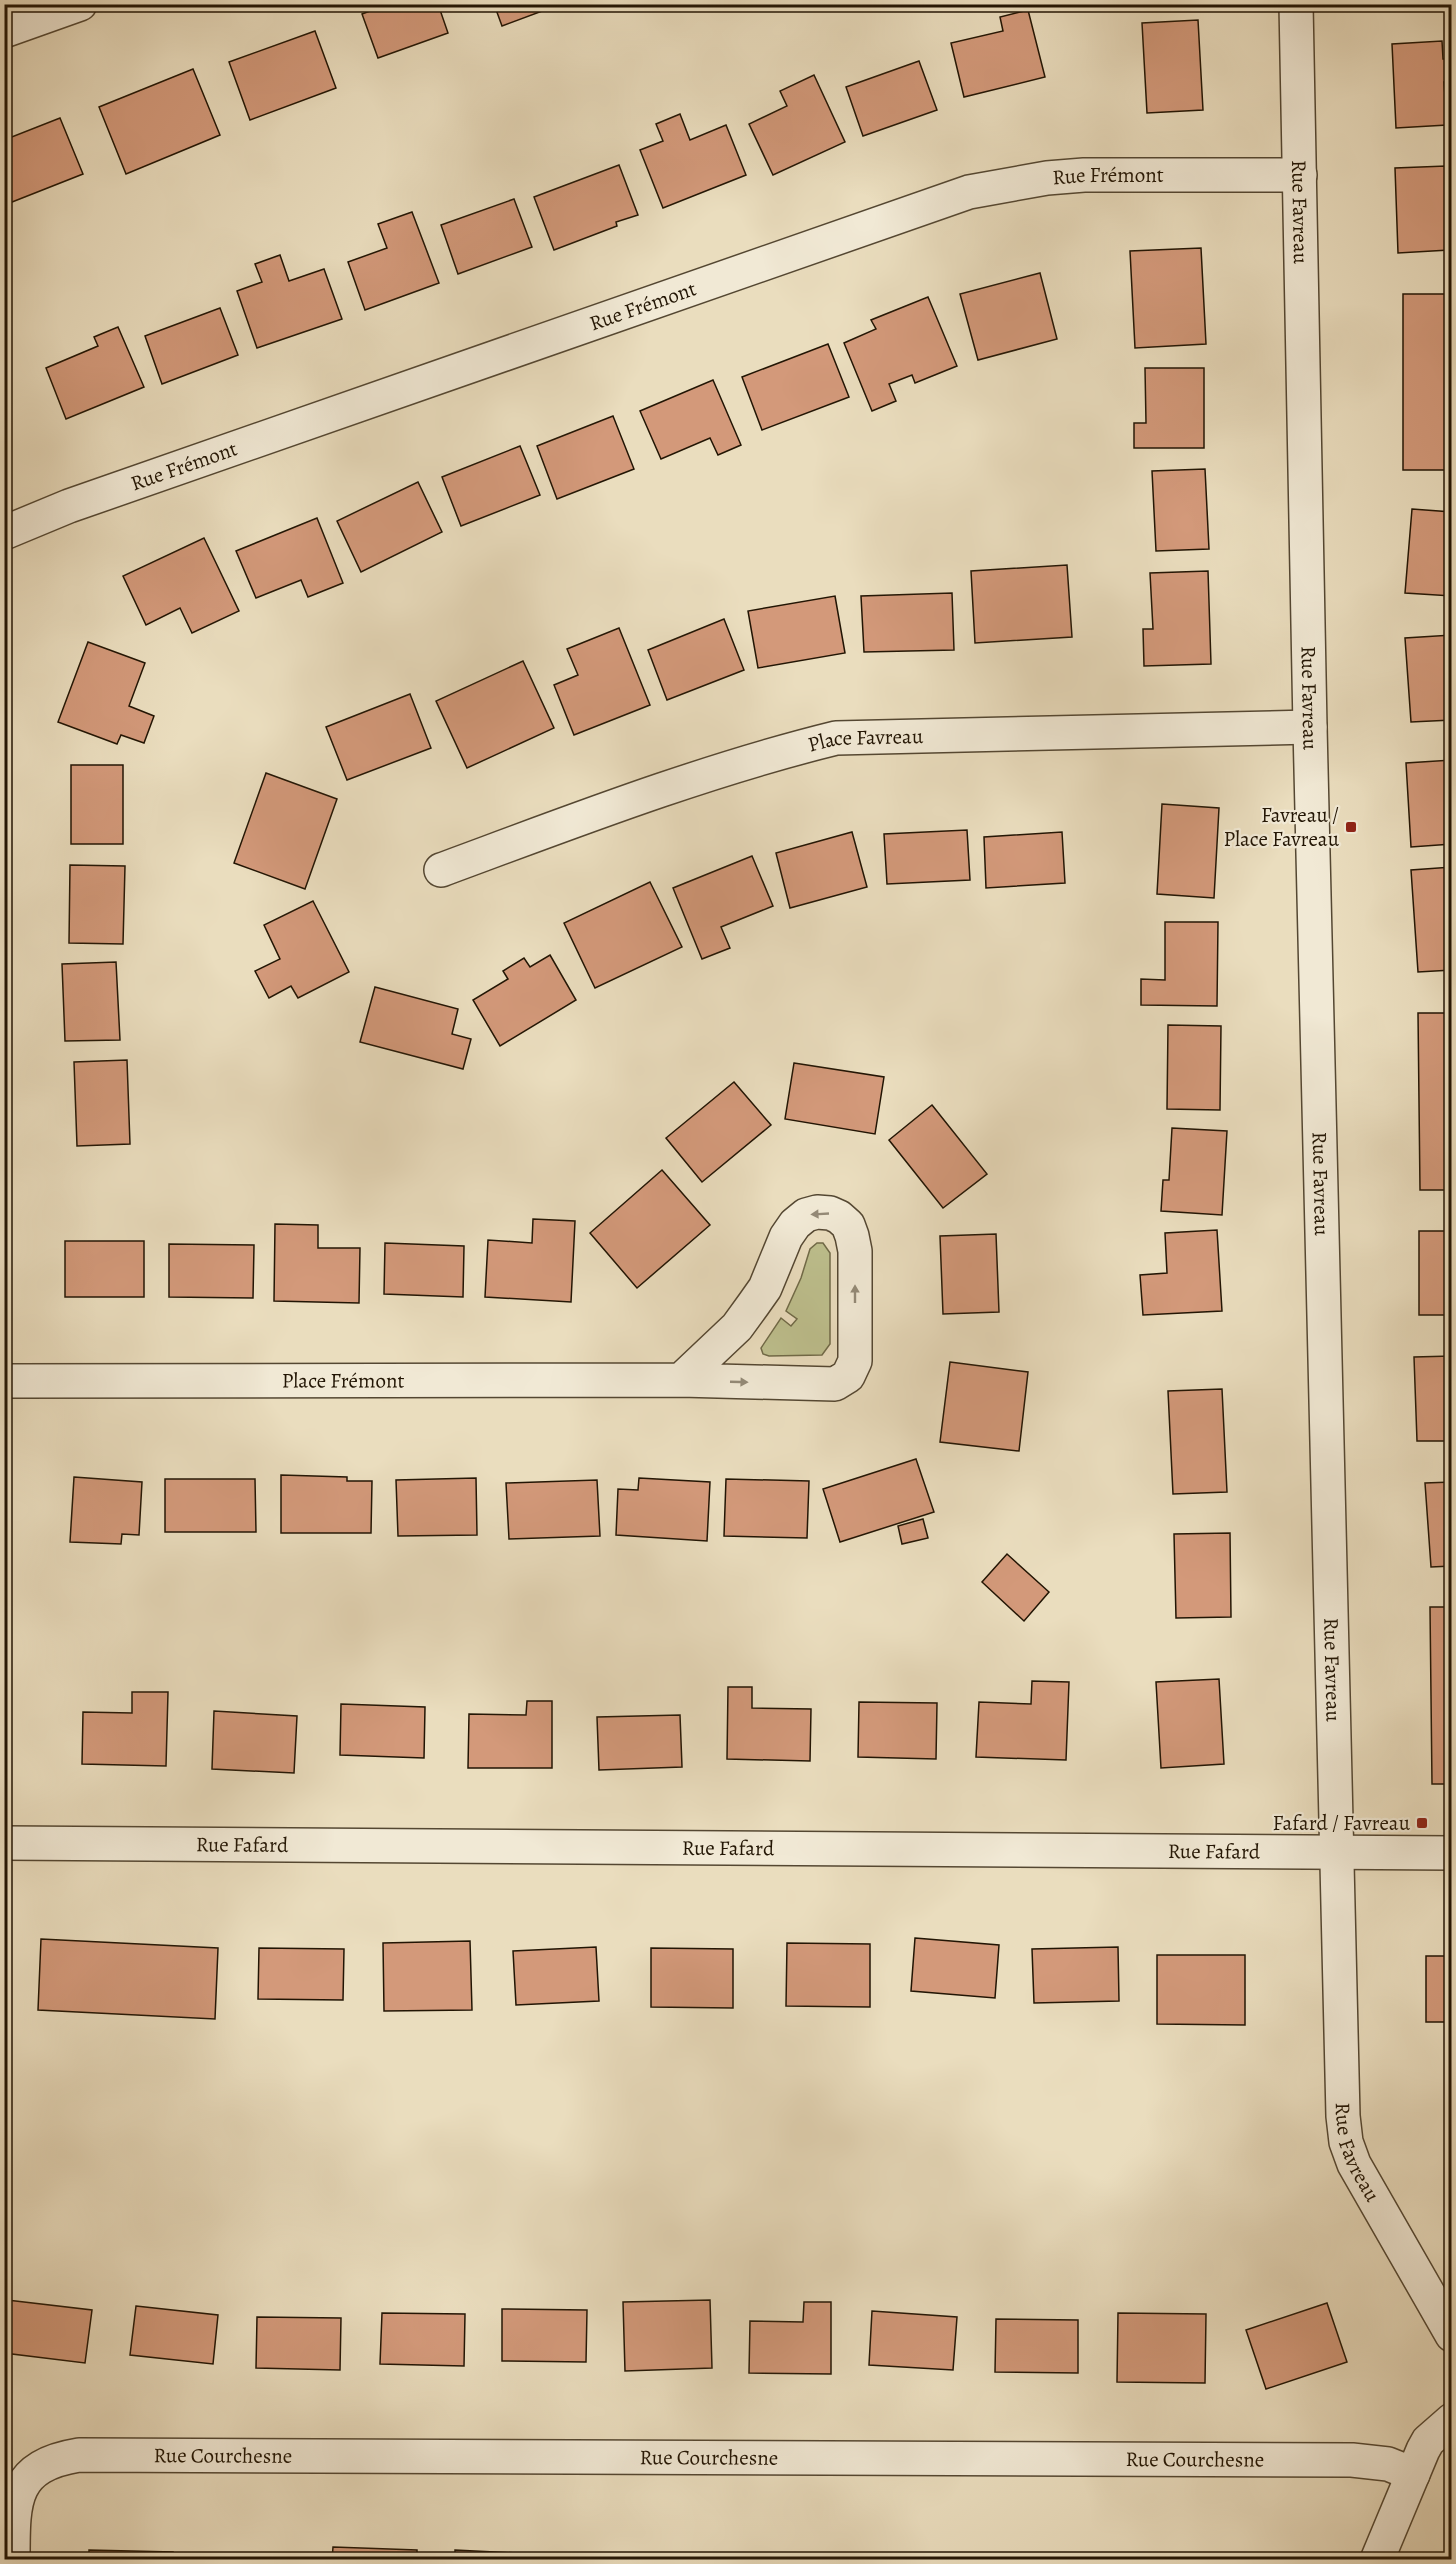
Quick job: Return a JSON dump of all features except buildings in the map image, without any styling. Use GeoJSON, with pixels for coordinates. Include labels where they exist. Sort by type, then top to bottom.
{"type":"FeatureCollection","features":[{"type":"Feature","properties":{"kind":"street"},"geometry":{"type":"LineString","coordinates":[[4,31],[36,12],[80,4]]}},
{"type":"Feature","properties":{"kind":"street","name":"Rue Favreau"},"geometry":{"type":"LineString","coordinates":[[1296,4],[1341,2078],[1346,2142],[1368,2191],[1452,2335]]}},
{"type":"Feature","properties":{"kind":"street","name":"Rue Frémont"},"geometry":{"type":"LineString","coordinates":[[4,533],[69,506],[969,192],[1047,178],[1084,175],[1300,175]]}},
{"type":"Feature","properties":{"kind":"street","name":"Place Favreau"},"geometry":{"type":"LineString","coordinates":[[441,870],[631,801],[784,751],[836,738],[861,735],[1310,727]]}},
{"type":"Feature","properties":{"kind":"street","name":"Place Frémont"},"geometry":{"type":"LineString","coordinates":[[4,1381],[681,1380],[827,1385],[842,1382],[848,1377],[855,1361],[855,1251],[848,1225],[830,1213],[817,1212],[806,1215],[795,1224],[786,1237],[765,1288],[737,1327],[681,1380]]}},
{"type":"Feature","properties":{"kind":"street","name":"Rue Fafard"},"geometry":{"type":"LineString","coordinates":[[4,1843],[1336,1854],[1452,1853]]}},
{"type":"Feature","properties":{"kind":"street"},"geometry":{"type":"LineString","coordinates":[[1377,2559],[1428,2441],[1452,2420]]}},
{"type":"Feature","properties":{"kind":"street","name":"Rue Courchesne"},"geometry":{"type":"LineString","coordinates":[[13,2559],[14,2514],[20,2488],[40,2466],[55,2459],[79,2455],[1352,2460],[1388,2464],[1413,2474]]}},
{"type":"Feature","properties":{"kind":"green space"},"geometry":{"type":"Polygon","coordinates":[[[817,1243],[823,1243],[830,1253],[830,1344],[822,1355],[769,1356],[763,1354],[761,1348],[781,1318],[791,1326],[797,1319],[786,1311],[801,1278],[810,1249],[817,1243]]]}},
{"type":"Feature","properties":{"kind":"place","name":"Favreau / Place Favreau"},"geometry":{"type":"Point","coordinates":[1351,827]}},
{"type":"Feature","properties":{"kind":"place","name":"Fafard / Favreau"},"geometry":{"type":"Point","coordinates":[1422,1823]}}]}
